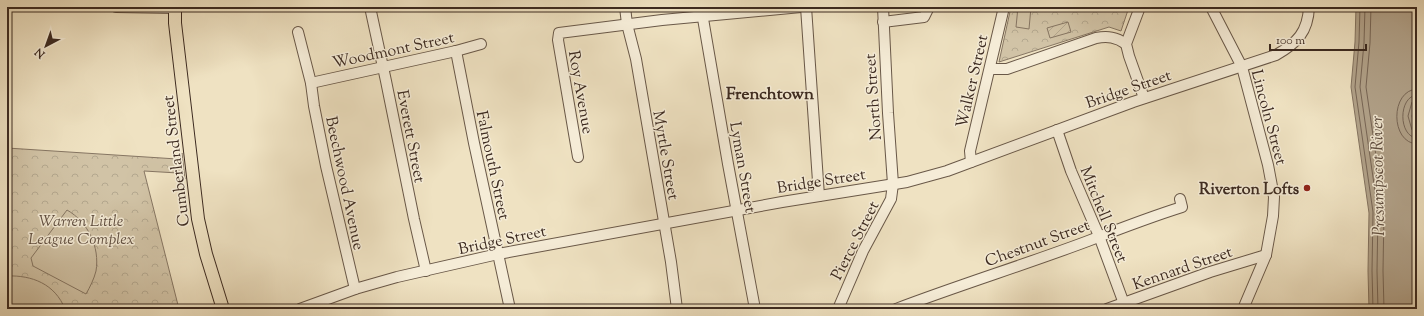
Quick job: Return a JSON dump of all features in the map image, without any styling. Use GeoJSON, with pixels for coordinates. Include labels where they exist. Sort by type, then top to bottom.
{"type":"FeatureCollection","features":[{"type":"Feature","properties":{"kind":"main road","name":"Cumberland Street"},"geometry":{"type":"LineString","coordinates":[[175,8],[175,23],[198,219],[206,254],[223,309]]}},
{"type":"Feature","properties":{"kind":"street"},"geometry":{"type":"LineString","coordinates":[[116,7],[175,8]]}},
{"type":"Feature","properties":{"kind":"street","name":"Everett Street"},"geometry":{"type":"LineString","coordinates":[[370,7],[426,271]]}},
{"type":"Feature","properties":{"kind":"street","name":"Myrtle Street"},"geometry":{"type":"LineString","coordinates":[[625,7],[627,24],[636,59],[676,293],[677,309]]}},
{"type":"Feature","properties":{"kind":"street"},"geometry":{"type":"LineString","coordinates":[[627,24],[702,12],[801,7]]}},
{"type":"Feature","properties":{"kind":"street"},"geometry":{"type":"LineString","coordinates":[[806,7],[819,196]]}},
{"type":"Feature","properties":{"kind":"street","name":"North Street"},"geometry":{"type":"LineString","coordinates":[[883,7],[893,184]]}},
{"type":"Feature","properties":{"kind":"street"},"geometry":{"type":"LineString","coordinates":[[883,22],[924,17],[929,7]]}},
{"type":"Feature","properties":{"kind":"street","name":"Walker Street"},"geometry":{"type":"LineString","coordinates":[[971,162],[970,151],[1004,7]]}},
{"type":"Feature","properties":{"kind":"street"},"geometry":{"type":"LineString","coordinates":[[1140,7],[1126,44],[1144,98]]}},
{"type":"Feature","properties":{"kind":"street","name":"Lincoln Street"},"geometry":{"type":"LineString","coordinates":[[1211,7],[1242,66],[1268,165],[1274,197],[1273,216],[1266,255],[1243,309]]}},
{"type":"Feature","properties":{"kind":"street","name":"Bridge Street"},"geometry":{"type":"LineString","coordinates":[[300,309],[355,289],[397,277],[498,254],[664,223],[893,184],[947,171],[1144,98],[1276,55],[1295,43],[1304,30],[1307,23],[1309,7]]}},
{"type":"Feature","properties":{"kind":"street","name":"Lyman Street"},"geometry":{"type":"LineString","coordinates":[[702,12],[754,309]]}},
{"type":"Feature","properties":{"kind":"street","name":"Roy Avenue"},"geometry":{"type":"LineString","coordinates":[[578,157],[558,40],[559,32],[627,24]]}},
{"type":"Feature","properties":{"kind":"street","name":"Beechwood Avenue"},"geometry":{"type":"LineString","coordinates":[[298,32],[312,83],[314,106],[326,166],[355,289]]}},
{"type":"Feature","properties":{"kind":"street"},"geometry":{"type":"LineString","coordinates":[[990,69],[1007,69],[1083,42],[1108,36],[1121,40],[1126,44]]}},
{"type":"Feature","properties":{"kind":"street","name":"Woodmont Street"},"geometry":{"type":"LineString","coordinates":[[312,83],[383,68],[481,44]]}},
{"type":"Feature","properties":{"kind":"street","name":"Falmouth Street"},"geometry":{"type":"LineString","coordinates":[[456,51],[510,309]]}},
{"type":"Feature","properties":{"kind":"street","name":"Mitchell Street"},"geometry":{"type":"LineString","coordinates":[[1057,130],[1071,171],[1099,236],[1125,306]]}},
{"type":"Feature","properties":{"kind":"street","name":"Pierce Street"},"geometry":{"type":"LineString","coordinates":[[838,309],[863,251],[889,205],[892,198],[893,184]]}},
{"type":"Feature","properties":{"kind":"street","name":"Chestnut Street"},"geometry":{"type":"LineString","coordinates":[[896,309],[1182,207],[1180,200]]}},
{"type":"Feature","properties":{"kind":"street","name":"Kennard Street"},"geometry":{"type":"LineString","coordinates":[[1108,309],[1125,306],[1210,272],[1266,255]]}},
{"type":"Feature","properties":{"kind":"green space"},"geometry":{"type":"Polygon","coordinates":[[[1011,7],[1129,7],[1121,31],[1109,27],[999,62],[1011,7]]]}},
{"type":"Feature","properties":{"kind":"green space"},"geometry":{"type":"Polygon","coordinates":[[[1018,7],[1031,7],[1029,29],[1016,27],[1018,7]]]}},
{"type":"Feature","properties":{"kind":"green space"},"geometry":{"type":"Polygon","coordinates":[[[1068,22],[1071,32],[1050,38],[1047,28],[1068,22]]]}},
{"type":"Feature","properties":{"kind":"green space","name":"Warren Little League Complex"},"geometry":{"type":"Polygon","coordinates":[[[7,148],[177,159],[182,153],[185,179],[178,173],[144,171],[179,309],[7,309],[7,148]]]}},
{"type":"Feature","properties":{"kind":"green space"},"geometry":{"type":"Polygon","coordinates":[[[67,210],[81,221],[91,236],[94,244],[97,262],[96,271],[86,294],[33,266],[31,258],[67,210]]]}},
{"type":"Feature","properties":{"kind":"green space"},"geometry":{"type":"Polygon","coordinates":[[[7,276],[25,277],[42,283],[55,293],[61,300],[65,309],[7,309],[7,276]]]}},
{"type":"Feature","properties":{"kind":"water","name":"Presumpscot River"},"geometry":{"type":"Polygon","coordinates":[[[1356,7],[1417,7],[1417,98],[1412,116],[1417,135],[1417,288],[1412,309],[1369,309],[1369,213],[1351,87],[1356,7]]]}},
{"type":"Feature","properties":{"kind":"place","name":"Riverton Lofts"},"geometry":{"type":"Point","coordinates":[1307,188]}},
{"type":"Feature","properties":{"kind":"district","name":"Frenchtown"},"geometry":{"type":"Point","coordinates":[770,93]}}]}
